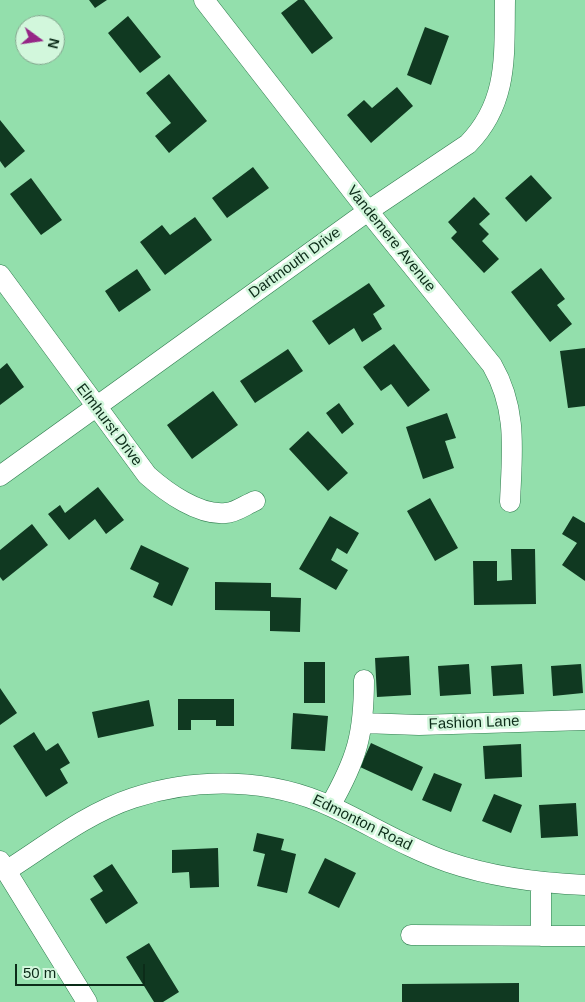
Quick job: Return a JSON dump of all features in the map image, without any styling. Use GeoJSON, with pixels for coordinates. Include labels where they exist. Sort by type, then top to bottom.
{"type":"FeatureCollection","features":[{"type":"Feature","properties":{"kind":"street","name":"Vandemere Avenue"},"geometry":{"type":"LineString","coordinates":[[204,0],[368,211],[492,365],[500,378],[512,416],[510,502]]}},
{"type":"Feature","properties":{"kind":"street","name":"Dartmouth Drive"},"geometry":{"type":"LineString","coordinates":[[0,476],[368,211],[468,144],[479,133],[492,113],[500,90],[504,67],[505,0]]}},
{"type":"Feature","properties":{"kind":"street","name":"Elmhurst Drive"},"geometry":{"type":"LineString","coordinates":[[0,275],[147,475],[164,491],[182,501],[208,511],[227,514],[255,501]]}},
{"type":"Feature","properties":{"kind":"street"},"geometry":{"type":"LineString","coordinates":[[330,806],[356,754],[363,724],[364,680]]}},
{"type":"Feature","properties":{"kind":"street","name":"Fashion Lane"},"geometry":{"type":"LineString","coordinates":[[363,724],[419,725],[585,720]]}},
{"type":"Feature","properties":{"kind":"street","name":"Edmonton Road"},"geometry":{"type":"LineString","coordinates":[[3,866],[114,806],[151,792],[182,786],[218,783],[257,786],[308,797],[330,806],[389,838],[447,862],[489,874],[541,882],[585,885]]}},
{"type":"Feature","properties":{"kind":"street"},"geometry":{"type":"LineString","coordinates":[[3,866],[87,1002]]}},
{"type":"Feature","properties":{"kind":"street"},"geometry":{"type":"LineString","coordinates":[[541,882],[541,936]]}},
{"type":"Feature","properties":{"kind":"street"},"geometry":{"type":"LineString","coordinates":[[411,935],[585,936]]}},
{"type":"Feature","properties":{"kind":"building"},"geometry":{"type":"Polygon","coordinates":[[[89,0],[107,0],[95,8],[89,0]]]}},
{"type":"Feature","properties":{"kind":"building"},"geometry":{"type":"Polygon","coordinates":[[[298,0],[304,0],[333,38],[312,54],[281,13],[298,0]]]}},
{"type":"Feature","properties":{"kind":"building"},"geometry":{"type":"Polygon","coordinates":[[[128,16],[161,57],[140,73],[108,33],[128,16]]]}},
{"type":"Feature","properties":{"kind":"building"},"geometry":{"type":"Polygon","coordinates":[[[425,27],[449,36],[431,85],[407,75],[425,27]]]}},
{"type":"Feature","properties":{"kind":"building"},"geometry":{"type":"Polygon","coordinates":[[[169,74],[207,121],[169,153],[155,136],[171,123],[146,93],[169,74]]]}},
{"type":"Feature","properties":{"kind":"building"},"geometry":{"type":"Polygon","coordinates":[[[397,87],[413,106],[371,143],[347,115],[364,100],[372,108],[397,87]]]}},
{"type":"Feature","properties":{"kind":"building"},"geometry":{"type":"Polygon","coordinates":[[[0,120],[25,151],[5,168],[0,161],[0,120]]]}},
{"type":"Feature","properties":{"kind":"building"},"geometry":{"type":"Polygon","coordinates":[[[253,167],[269,188],[227,218],[212,198],[253,167]]]}},
{"type":"Feature","properties":{"kind":"building"},"geometry":{"type":"Polygon","coordinates":[[[531,175],[552,198],[526,222],[505,198],[531,175]]]}},
{"type":"Feature","properties":{"kind":"building"},"geometry":{"type":"Polygon","coordinates":[[[31,178],[62,220],[41,235],[10,194],[31,178]]]}},
{"type":"Feature","properties":{"kind":"building"},"geometry":{"type":"Polygon","coordinates":[[[474,197],[490,214],[479,224],[489,234],[482,241],[499,259],[484,273],[451,238],[457,232],[448,222],[474,197]]]}},
{"type":"Feature","properties":{"kind":"building"},"geometry":{"type":"Polygon","coordinates":[[[195,217],[212,240],[165,275],[140,242],[162,225],[170,235],[195,217]]]}},
{"type":"Feature","properties":{"kind":"building"},"geometry":{"type":"Polygon","coordinates":[[[541,268],[565,299],[557,305],[572,324],[550,342],[511,292],[541,268]]]}},
{"type":"Feature","properties":{"kind":"building"},"geometry":{"type":"Polygon","coordinates":[[[137,269],[151,290],[119,312],[105,291],[137,269]]]}},
{"type":"Feature","properties":{"kind":"building"},"geometry":{"type":"Polygon","coordinates":[[[369,283],[385,306],[373,314],[382,329],[362,342],[354,328],[329,345],[312,321],[369,283]]]}},
{"type":"Feature","properties":{"kind":"building"},"geometry":{"type":"Polygon","coordinates":[[[394,344],[430,390],[408,407],[391,384],[381,391],[363,367],[394,344]]]}},
{"type":"Feature","properties":{"kind":"building"},"geometry":{"type":"Polygon","coordinates":[[[585,348],[585,406],[568,408],[560,351],[585,348]]]}},
{"type":"Feature","properties":{"kind":"building"},"geometry":{"type":"Polygon","coordinates":[[[288,349],[303,371],[255,403],[240,381],[288,349]]]}},
{"type":"Feature","properties":{"kind":"building"},"geometry":{"type":"Polygon","coordinates":[[[7,363],[24,387],[0,405],[0,369],[7,363]]]}},
{"type":"Feature","properties":{"kind":"building"},"geometry":{"type":"Polygon","coordinates":[[[213,391],[238,425],[192,459],[167,425],[213,391]]]}},
{"type":"Feature","properties":{"kind":"building"},"geometry":{"type":"Polygon","coordinates":[[[339,403],[354,424],[342,434],[326,413],[339,403]]]}},
{"type":"Feature","properties":{"kind":"building"},"geometry":{"type":"Polygon","coordinates":[[[447,413],[456,438],[445,441],[454,468],[423,479],[406,427],[447,413]]]}},
{"type":"Feature","properties":{"kind":"building"},"geometry":{"type":"Polygon","coordinates":[[[308,431],[348,473],[328,491],[289,449],[308,431]]]}},
{"type":"Feature","properties":{"kind":"building"},"geometry":{"type":"Polygon","coordinates":[[[98,487],[124,520],[106,534],[95,519],[69,540],[48,514],[60,505],[65,513],[98,487]]]}},
{"type":"Feature","properties":{"kind":"building"},"geometry":{"type":"Polygon","coordinates":[[[430,498],[458,548],[435,561],[407,511],[430,498]]]}},
{"type":"Feature","properties":{"kind":"building"},"geometry":{"type":"Polygon","coordinates":[[[330,516],[359,533],[347,554],[337,548],[331,560],[348,570],[336,590],[299,569],[330,516]]]}},
{"type":"Feature","properties":{"kind":"building"},"geometry":{"type":"Polygon","coordinates":[[[573,516],[585,523],[585,581],[562,565],[577,543],[562,534],[573,516]]]}},
{"type":"Feature","properties":{"kind":"building"},"geometry":{"type":"Polygon","coordinates":[[[32,524],[48,545],[3,581],[0,577],[0,550],[32,524]]]}},
{"type":"Feature","properties":{"kind":"building"},"geometry":{"type":"Polygon","coordinates":[[[141,545],[189,568],[172,606],[153,597],[159,583],[130,569],[141,545]]]}},
{"type":"Feature","properties":{"kind":"building"},"geometry":{"type":"Polygon","coordinates":[[[511,549],[535,549],[536,604],[474,605],[473,561],[497,561],[497,581],[512,580],[511,549]]]}},
{"type":"Feature","properties":{"kind":"building"},"geometry":{"type":"Polygon","coordinates":[[[215,582],[271,583],[271,597],[301,598],[300,632],[270,631],[270,611],[215,610],[215,582]]]}},
{"type":"Feature","properties":{"kind":"building"},"geometry":{"type":"Polygon","coordinates":[[[409,656],[411,695],[377,697],[375,658],[409,656]]]}},
{"type":"Feature","properties":{"kind":"building"},"geometry":{"type":"Polygon","coordinates":[[[304,662],[325,662],[325,703],[304,703],[304,662]]]}},
{"type":"Feature","properties":{"kind":"building"},"geometry":{"type":"Polygon","coordinates":[[[469,664],[471,694],[440,696],[438,666],[469,664]]]}},
{"type":"Feature","properties":{"kind":"building"},"geometry":{"type":"Polygon","coordinates":[[[522,664],[524,694],[493,696],[491,666],[522,664]]]}},
{"type":"Feature","properties":{"kind":"building"},"geometry":{"type":"Polygon","coordinates":[[[581,664],[583,693],[553,696],[551,666],[581,664]]]}},
{"type":"Feature","properties":{"kind":"building"},"geometry":{"type":"Polygon","coordinates":[[[0,688],[17,713],[0,725],[0,688]]]}},
{"type":"Feature","properties":{"kind":"building"},"geometry":{"type":"Polygon","coordinates":[[[178,699],[234,699],[234,726],[216,726],[216,720],[191,720],[191,730],[178,730],[178,699]]]}},
{"type":"Feature","properties":{"kind":"building"},"geometry":{"type":"Polygon","coordinates":[[[149,700],[154,726],[98,738],[92,712],[149,700]]]}},
{"type":"Feature","properties":{"kind":"building"},"geometry":{"type":"Polygon","coordinates":[[[293,713],[328,716],[325,751],[291,749],[293,713]]]}},
{"type":"Feature","properties":{"kind":"building"},"geometry":{"type":"Polygon","coordinates":[[[34,732],[46,751],[58,743],[70,763],[60,769],[68,783],[46,797],[13,746],[34,732]]]}},
{"type":"Feature","properties":{"kind":"building"},"geometry":{"type":"Polygon","coordinates":[[[371,743],[423,767],[412,791],[360,767],[371,743]]]}},
{"type":"Feature","properties":{"kind":"building"},"geometry":{"type":"Polygon","coordinates":[[[521,744],[522,777],[485,779],[483,746],[521,744]]]}},
{"type":"Feature","properties":{"kind":"building"},"geometry":{"type":"Polygon","coordinates":[[[434,773],[462,784],[451,812],[422,800],[434,773]]]}},
{"type":"Feature","properties":{"kind":"building"},"geometry":{"type":"Polygon","coordinates":[[[494,794],[522,805],[511,833],[482,821],[494,794]]]}},
{"type":"Feature","properties":{"kind":"building"},"geometry":{"type":"Polygon","coordinates":[[[576,803],[578,836],[541,838],[539,805],[576,803]]]}},
{"type":"Feature","properties":{"kind":"building"},"geometry":{"type":"Polygon","coordinates":[[[257,833],[284,839],[281,850],[296,854],[287,893],[257,886],[265,854],[253,851],[257,833]]]}},
{"type":"Feature","properties":{"kind":"building"},"geometry":{"type":"Polygon","coordinates":[[[218,848],[219,887],[190,888],[189,872],[172,873],[172,850],[218,848]]]}},
{"type":"Feature","properties":{"kind":"building"},"geometry":{"type":"Polygon","coordinates":[[[325,858],[356,873],[339,908],[308,893],[325,858]]]}},
{"type":"Feature","properties":{"kind":"building"},"geometry":{"type":"Polygon","coordinates":[[[112,864],[138,903],[106,924],[90,899],[103,891],[93,876],[112,864]]]}},
{"type":"Feature","properties":{"kind":"building"},"geometry":{"type":"Polygon","coordinates":[[[149,943],[179,992],[163,1002],[154,1002],[126,957],[149,943]]]}},
{"type":"Feature","properties":{"kind":"building"},"geometry":{"type":"Polygon","coordinates":[[[519,983],[519,1002],[402,1002],[402,984],[519,983]]]}}]}
